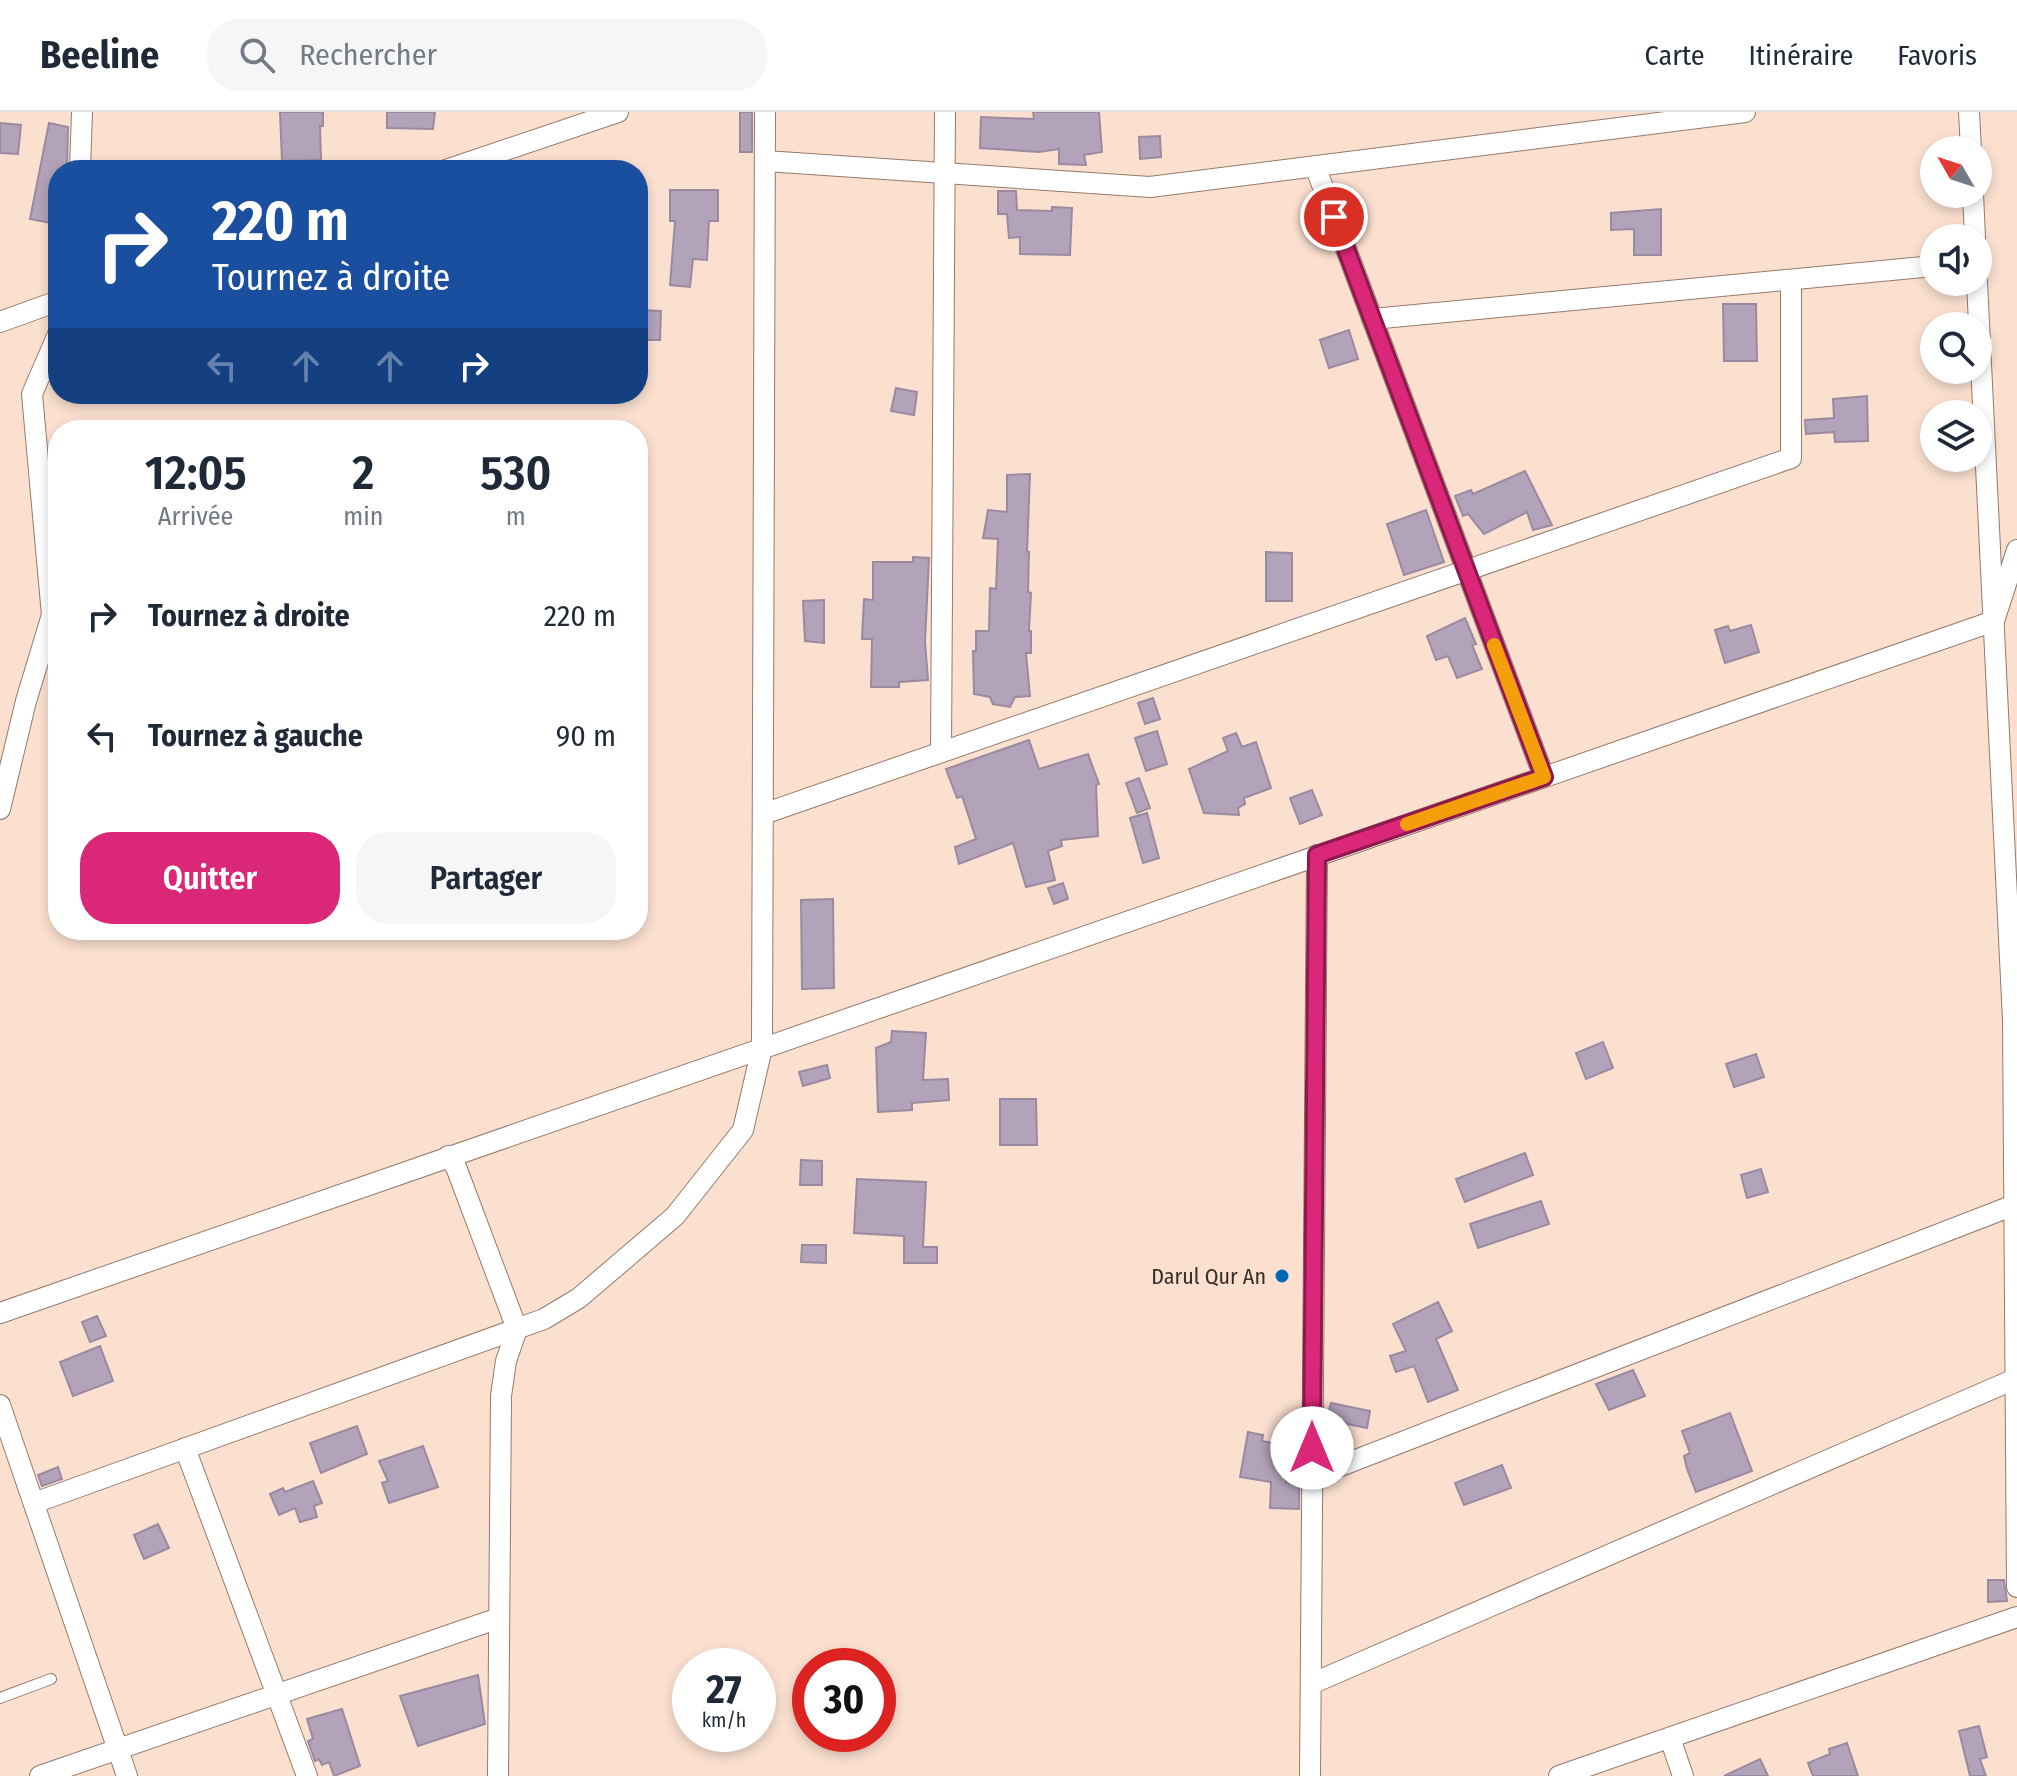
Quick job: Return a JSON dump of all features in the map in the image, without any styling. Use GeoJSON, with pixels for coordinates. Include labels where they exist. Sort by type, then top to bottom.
{"type":"FeatureCollection","features":[{"type":"Feature","properties":{"kind":"street"},"geometry":{"type":"LineString","coordinates":[[80,160],[82,112]]}},
{"type":"Feature","properties":{"kind":"street"},"geometry":{"type":"LineString","coordinates":[[476,160],[618,112]]}},
{"type":"Feature","properties":{"kind":"street"},"geometry":{"type":"LineString","coordinates":[[34,1503],[544,1319],[579,1298],[675,1216],[743,1130],[762,1048],[765,112]]}},
{"type":"Feature","properties":{"kind":"street"},"geometry":{"type":"LineString","coordinates":[[941,752],[945,112]]}},
{"type":"Feature","properties":{"kind":"street"},"geometry":{"type":"LineString","coordinates":[[765,161],[1150,187],[1745,112]]}},
{"type":"Feature","properties":{"kind":"street"},"geometry":{"type":"LineString","coordinates":[[1969,112],[1970,136]]}},
{"type":"Feature","properties":{"kind":"street"},"geometry":{"type":"LineString","coordinates":[[1315,166],[1544,777]]}},
{"type":"Feature","properties":{"kind":"street"},"geometry":{"type":"LineString","coordinates":[[1372,319],[1920,267]]}},
{"type":"Feature","properties":{"kind":"street"},"geometry":{"type":"LineString","coordinates":[[763,814],[1791,458],[1791,280]]}},
{"type":"Feature","properties":{"kind":"street"},"geometry":{"type":"LineString","coordinates":[[1978,296],[2015,1019],[2017,1587]]}},
{"type":"Feature","properties":{"kind":"street"},"geometry":{"type":"LineString","coordinates":[[0,322],[48,305]]}},
{"type":"Feature","properties":{"kind":"street"},"geometry":{"type":"LineString","coordinates":[[48,357],[32,394],[48,571]]}},
{"type":"Feature","properties":{"kind":"street"},"geometry":{"type":"LineString","coordinates":[[1994,621],[2017,550]]}},
{"type":"Feature","properties":{"kind":"street"},"geometry":{"type":"LineString","coordinates":[[0,1313],[1994,621]]}},
{"type":"Feature","properties":{"kind":"street"},"geometry":{"type":"LineString","coordinates":[[0,809],[26,701],[48,628]]}},
{"type":"Feature","properties":{"kind":"street"},"geometry":{"type":"LineString","coordinates":[[1310,1776],[1317,855]]}},
{"type":"Feature","properties":{"kind":"street"},"geometry":{"type":"LineString","coordinates":[[448,1156],[456,1167],[517,1329],[506,1361],[501,1396],[498,1776]]}},
{"type":"Feature","properties":{"kind":"street"},"geometry":{"type":"LineString","coordinates":[[1312,1477],[2014,1205]]}},
{"type":"Feature","properties":{"kind":"street"},"geometry":{"type":"LineString","coordinates":[[1311,1684],[2015,1379]]}},
{"type":"Feature","properties":{"kind":"street"},"geometry":{"type":"LineString","coordinates":[[0,1405],[127,1776]]}},
{"type":"Feature","properties":{"kind":"street"},"geometry":{"type":"LineString","coordinates":[[185,1448],[307,1776]]}},
{"type":"Feature","properties":{"kind":"street"},"geometry":{"type":"LineString","coordinates":[[1559,1776],[2017,1617]]}},
{"type":"Feature","properties":{"kind":"street"},"geometry":{"type":"LineString","coordinates":[[40,1776],[499,1618]]}},
{"type":"Feature","properties":{"kind":"street"},"geometry":{"type":"LineString","coordinates":[[1670,1738],[1683,1776]]}},
{"type":"Feature","properties":{"kind":"lane"},"geometry":{"type":"LineString","coordinates":[[0,1698],[51,1679]]}},
{"type":"Feature","properties":{"kind":"building"},"geometry":{"type":"Polygon","coordinates":[[[280,112],[323,112],[323,126],[320,126],[321,160],[282,160],[280,112]]]}},
{"type":"Feature","properties":{"kind":"building"},"geometry":{"type":"Polygon","coordinates":[[[387,112],[435,112],[433,129],[387,128],[387,112]]]}},
{"type":"Feature","properties":{"kind":"building"},"geometry":{"type":"Polygon","coordinates":[[[740,112],[752,112],[752,152],[740,152],[740,112]]]}},
{"type":"Feature","properties":{"kind":"building"},"geometry":{"type":"Polygon","coordinates":[[[1033,112],[1099,112],[1102,152],[1084,155],[1086,165],[1059,164],[1059,149],[1039,152],[980,148],[981,117],[1034,119],[1033,112]]]}},
{"type":"Feature","properties":{"kind":"building"},"geometry":{"type":"Polygon","coordinates":[[[0,123],[21,125],[18,154],[0,153],[0,123]]]}},
{"type":"Feature","properties":{"kind":"building"},"geometry":{"type":"Polygon","coordinates":[[[49,123],[68,127],[67,160],[48,160],[48,222],[30,219],[49,123]]]}},
{"type":"Feature","properties":{"kind":"building"},"geometry":{"type":"Polygon","coordinates":[[[1160,136],[1161,157],[1140,159],[1139,137],[1160,136]]]}},
{"type":"Feature","properties":{"kind":"building"},"geometry":{"type":"Polygon","coordinates":[[[670,190],[718,190],[718,221],[709,221],[707,260],[693,259],[690,287],[670,285],[675,221],[670,221],[670,190]]]}},
{"type":"Feature","properties":{"kind":"building"},"geometry":{"type":"Polygon","coordinates":[[[998,191],[1016,191],[1017,210],[1072,208],[1070,255],[1020,254],[1020,237],[1009,238],[1007,214],[998,214],[998,191]]]}},
{"type":"Feature","properties":{"kind":"building"},"geometry":{"type":"Polygon","coordinates":[[[1661,209],[1661,255],[1634,255],[1634,229],[1611,230],[1611,213],[1661,209]]]}},
{"type":"Feature","properties":{"kind":"building"},"geometry":{"type":"Polygon","coordinates":[[[1723,304],[1756,304],[1757,361],[1724,361],[1723,304]]]}},
{"type":"Feature","properties":{"kind":"building"},"geometry":{"type":"Polygon","coordinates":[[[648,310],[661,311],[660,340],[648,340],[648,310]]]}},
{"type":"Feature","properties":{"kind":"building"},"geometry":{"type":"Polygon","coordinates":[[[1349,330],[1358,359],[1329,368],[1320,340],[1349,330]]]}},
{"type":"Feature","properties":{"kind":"building"},"geometry":{"type":"Polygon","coordinates":[[[896,388],[917,392],[914,415],[891,411],[896,388]]]}},
{"type":"Feature","properties":{"kind":"building"},"geometry":{"type":"Polygon","coordinates":[[[1867,396],[1868,441],[1835,442],[1834,432],[1806,434],[1805,420],[1834,418],[1833,399],[1867,396]]]}},
{"type":"Feature","properties":{"kind":"building"},"geometry":{"type":"Polygon","coordinates":[[[1525,471],[1552,525],[1533,530],[1527,512],[1484,534],[1468,514],[1463,516],[1455,496],[1471,490],[1473,494],[1525,471]]]}},
{"type":"Feature","properties":{"kind":"building"},"geometry":{"type":"Polygon","coordinates":[[[1030,474],[1027,552],[1031,653],[1026,653],[1030,696],[1015,697],[1010,707],[993,704],[990,697],[974,694],[973,651],[976,651],[976,631],[989,631],[990,588],[996,589],[998,539],[983,538],[988,510],[1007,512],[1007,475],[1030,474]]]}},
{"type":"Feature","properties":{"kind":"building"},"geometry":{"type":"Polygon","coordinates":[[[1426,510],[1444,562],[1404,575],[1387,524],[1426,510]]]}},
{"type":"Feature","properties":{"kind":"building"},"geometry":{"type":"Polygon","coordinates":[[[1266,552],[1292,553],[1292,601],[1266,601],[1266,552]]]}},
{"type":"Feature","properties":{"kind":"building"},"geometry":{"type":"Polygon","coordinates":[[[913,557],[929,558],[925,642],[928,680],[899,682],[899,687],[871,687],[872,639],[862,639],[864,599],[873,600],[873,562],[913,562],[913,557]]]}},
{"type":"Feature","properties":{"kind":"building"},"geometry":{"type":"Polygon","coordinates":[[[824,600],[824,643],[805,641],[803,601],[824,600]]]}},
{"type":"Feature","properties":{"kind":"building"},"geometry":{"type":"Polygon","coordinates":[[[1465,618],[1482,669],[1457,678],[1448,656],[1436,660],[1427,636],[1465,618]]]}},
{"type":"Feature","properties":{"kind":"building"},"geometry":{"type":"Polygon","coordinates":[[[1751,625],[1759,652],[1725,663],[1715,630],[1728,626],[1730,631],[1751,625]]]}},
{"type":"Feature","properties":{"kind":"building"},"geometry":{"type":"Polygon","coordinates":[[[1153,698],[1160,719],[1145,724],[1138,703],[1153,698]]]}},
{"type":"Feature","properties":{"kind":"building"},"geometry":{"type":"Polygon","coordinates":[[[1157,731],[1167,764],[1146,771],[1135,738],[1157,731]]]}},
{"type":"Feature","properties":{"kind":"building"},"geometry":{"type":"Polygon","coordinates":[[[1236,733],[1242,747],[1256,742],[1271,788],[1244,798],[1245,804],[1238,808],[1239,815],[1204,813],[1189,769],[1228,751],[1223,738],[1236,733]]]}},
{"type":"Feature","properties":{"kind":"building"},"geometry":{"type":"Polygon","coordinates":[[[1029,740],[1039,769],[1088,754],[1099,784],[1096,785],[1098,836],[1061,840],[1062,846],[1048,851],[1055,880],[1026,887],[1013,843],[959,864],[955,847],[976,839],[962,796],[957,798],[946,769],[1029,740]]]}},
{"type":"Feature","properties":{"kind":"building"},"geometry":{"type":"Polygon","coordinates":[[[1139,778],[1150,808],[1137,813],[1126,783],[1139,778]]]}},
{"type":"Feature","properties":{"kind":"building"},"geometry":{"type":"Polygon","coordinates":[[[1312,790],[1322,815],[1300,824],[1290,798],[1312,790]]]}},
{"type":"Feature","properties":{"kind":"building"},"geometry":{"type":"Polygon","coordinates":[[[1147,813],[1159,858],[1143,863],[1130,818],[1147,813]]]}},
{"type":"Feature","properties":{"kind":"building"},"geometry":{"type":"Polygon","coordinates":[[[1063,883],[1068,899],[1054,904],[1048,888],[1063,883]]]}},
{"type":"Feature","properties":{"kind":"building"},"geometry":{"type":"Polygon","coordinates":[[[833,899],[834,988],[802,989],[801,900],[833,899]]]}},
{"type":"Feature","properties":{"kind":"building"},"geometry":{"type":"Polygon","coordinates":[[[892,1031],[926,1033],[923,1080],[948,1079],[949,1100],[912,1103],[912,1110],[878,1112],[876,1048],[891,1042],[892,1031]]]}},
{"type":"Feature","properties":{"kind":"building"},"geometry":{"type":"Polygon","coordinates":[[[1603,1042],[1613,1068],[1586,1079],[1576,1053],[1603,1042]]]}},
{"type":"Feature","properties":{"kind":"building"},"geometry":{"type":"Polygon","coordinates":[[[1756,1054],[1764,1077],[1734,1087],[1726,1064],[1756,1054]]]}},
{"type":"Feature","properties":{"kind":"building"},"geometry":{"type":"Polygon","coordinates":[[[827,1065],[830,1078],[803,1086],[799,1072],[827,1065]]]}},
{"type":"Feature","properties":{"kind":"building"},"geometry":{"type":"Polygon","coordinates":[[[1000,1099],[1036,1099],[1037,1145],[1000,1145],[1000,1099]]]}},
{"type":"Feature","properties":{"kind":"building"},"geometry":{"type":"Polygon","coordinates":[[[1525,1153],[1533,1175],[1465,1202],[1456,1179],[1525,1153]]]}},
{"type":"Feature","properties":{"kind":"building"},"geometry":{"type":"Polygon","coordinates":[[[801,1160],[822,1161],[822,1185],[800,1185],[801,1160]]]}},
{"type":"Feature","properties":{"kind":"building"},"geometry":{"type":"Polygon","coordinates":[[[1761,1169],[1768,1192],[1747,1198],[1741,1175],[1761,1169]]]}},
{"type":"Feature","properties":{"kind":"building"},"geometry":{"type":"Polygon","coordinates":[[[857,1179],[926,1182],[923,1247],[937,1247],[937,1263],[904,1263],[904,1236],[854,1233],[857,1179]]]}},
{"type":"Feature","properties":{"kind":"building"},"geometry":{"type":"Polygon","coordinates":[[[1541,1201],[1549,1224],[1478,1248],[1470,1224],[1541,1201]]]}},
{"type":"Feature","properties":{"kind":"building"},"geometry":{"type":"Polygon","coordinates":[[[802,1245],[826,1245],[826,1263],[801,1262],[802,1245]]]}},
{"type":"Feature","properties":{"kind":"building"},"geometry":{"type":"Polygon","coordinates":[[[1438,1302],[1452,1331],[1436,1339],[1458,1390],[1428,1402],[1414,1366],[1396,1372],[1390,1356],[1406,1351],[1393,1324],[1438,1302]]]}},
{"type":"Feature","properties":{"kind":"building"},"geometry":{"type":"Polygon","coordinates":[[[97,1316],[106,1336],[90,1342],[82,1322],[97,1316]]]}},
{"type":"Feature","properties":{"kind":"building"},"geometry":{"type":"Polygon","coordinates":[[[100,1346],[113,1381],[73,1396],[60,1362],[100,1346]]]}},
{"type":"Feature","properties":{"kind":"building"},"geometry":{"type":"Polygon","coordinates":[[[1633,1370],[1645,1396],[1609,1410],[1596,1384],[1633,1370]]]}},
{"type":"Feature","properties":{"kind":"building"},"geometry":{"type":"Polygon","coordinates":[[[1331,1403],[1370,1411],[1367,1428],[1327,1420],[1331,1403]]]}},
{"type":"Feature","properties":{"kind":"building"},"geometry":{"type":"Polygon","coordinates":[[[1730,1413],[1752,1471],[1696,1492],[1684,1456],[1690,1453],[1682,1431],[1730,1413]]]}},
{"type":"Feature","properties":{"kind":"building"},"geometry":{"type":"Polygon","coordinates":[[[357,1426],[367,1454],[321,1473],[310,1443],[357,1426]]]}},
{"type":"Feature","properties":{"kind":"building"},"geometry":{"type":"Polygon","coordinates":[[[1248,1432],[1263,1435],[1262,1441],[1292,1447],[1286,1483],[1299,1484],[1299,1509],[1270,1508],[1271,1482],[1240,1477],[1248,1432]]]}},
{"type":"Feature","properties":{"kind":"building"},"geometry":{"type":"Polygon","coordinates":[[[423,1446],[438,1487],[389,1503],[382,1483],[388,1481],[379,1461],[423,1446]]]}},
{"type":"Feature","properties":{"kind":"building"},"geometry":{"type":"Polygon","coordinates":[[[1502,1465],[1511,1488],[1464,1505],[1455,1483],[1502,1465]]]}},
{"type":"Feature","properties":{"kind":"building"},"geometry":{"type":"Polygon","coordinates":[[[58,1467],[62,1479],[42,1486],[38,1475],[58,1467]]]}},
{"type":"Feature","properties":{"kind":"building"},"geometry":{"type":"Polygon","coordinates":[[[313,1481],[322,1503],[314,1506],[317,1517],[300,1522],[295,1508],[279,1515],[270,1494],[283,1488],[285,1492],[313,1481]]]}},
{"type":"Feature","properties":{"kind":"building"},"geometry":{"type":"Polygon","coordinates":[[[158,1524],[169,1548],[144,1559],[134,1535],[158,1524]]]}},
{"type":"Feature","properties":{"kind":"building"},"geometry":{"type":"Polygon","coordinates":[[[1988,1580],[2004,1580],[2007,1601],[1988,1602],[1988,1580]]]}},
{"type":"Feature","properties":{"kind":"building"},"geometry":{"type":"Polygon","coordinates":[[[478,1675],[485,1724],[418,1746],[400,1696],[478,1675]]]}},
{"type":"Feature","properties":{"kind":"building"},"geometry":{"type":"Polygon","coordinates":[[[342,1709],[360,1766],[334,1776],[329,1762],[322,1765],[319,1759],[315,1761],[308,1741],[313,1739],[307,1719],[342,1709]]]}},
{"type":"Feature","properties":{"kind":"building"},"geometry":{"type":"Polygon","coordinates":[[[1979,1726],[1987,1757],[1980,1759],[1986,1776],[1970,1776],[1959,1731],[1979,1726]]]}},
{"type":"Feature","properties":{"kind":"building"},"geometry":{"type":"Polygon","coordinates":[[[1847,1743],[1858,1776],[1813,1776],[1808,1763],[1830,1754],[1829,1749],[1847,1743]]]}},
{"type":"Feature","properties":{"kind":"building"},"geometry":{"type":"Polygon","coordinates":[[[1760,1759],[1768,1776],[1724,1776],[1760,1759]]]}},
{"type":"Feature","properties":{"kind":"slow traffic"},"geometry":{"type":"LineString","coordinates":[[1407,824],[1544,777],[1494,645]]}},
{"type":"Feature","properties":{"kind":"place","name":"Darul Qur An"},"geometry":{"type":"Point","coordinates":[1282,1276]}},
{"type":"Feature","properties":{"kind":"route"},"geometry":{"type":"LineString","coordinates":[[1312,1448],[1317,855],[1544,777],[1334,217]]}}]}
